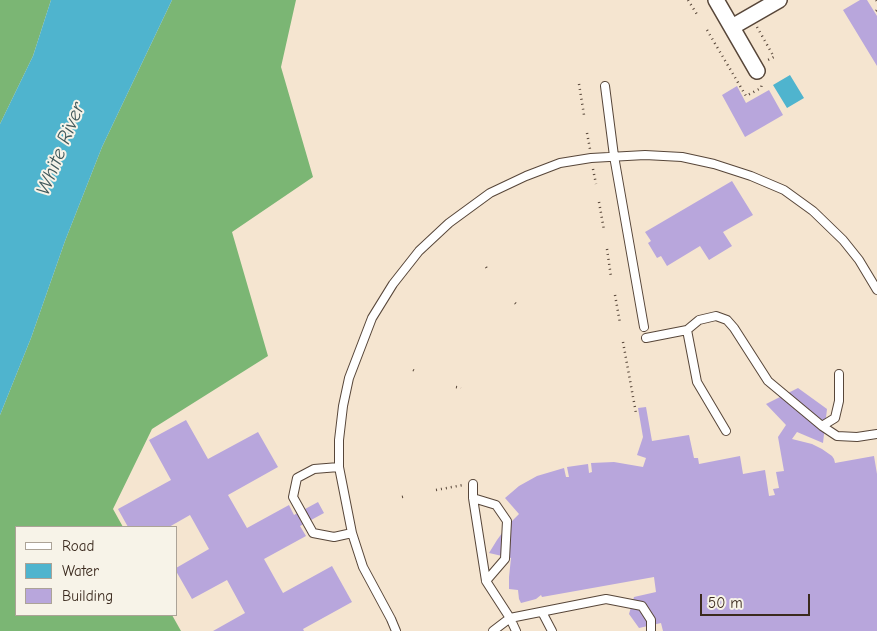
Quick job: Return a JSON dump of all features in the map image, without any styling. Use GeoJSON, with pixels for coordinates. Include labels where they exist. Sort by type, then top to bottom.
{"type":"FeatureCollection","features":[{"type":"Feature","properties":{"kind":"street"},"geometry":{"type":"LineString","coordinates":[[716,0],[758,71]]}},
{"type":"Feature","properties":{"kind":"street"},"geometry":{"type":"LineString","coordinates":[[732,27],[779,0]]}},
{"type":"Feature","properties":{"kind":"lane"},"geometry":{"type":"LineString","coordinates":[[605,86],[614,156],[644,327]]}},
{"type":"Feature","properties":{"kind":"lane"},"geometry":{"type":"LineString","coordinates":[[396,631],[363,567],[352,533],[339,467],[339,440],[349,378],[372,318],[393,284],[419,251],[449,223],[490,193],[560,163],[591,158],[645,155],[682,157],[714,164],[751,176],[784,190],[813,211],[843,240],[859,260],[877,290]]}},
{"type":"Feature","properties":{"kind":"lane"},"geometry":{"type":"LineString","coordinates":[[646,338],[686,330],[699,320],[716,316],[727,320],[768,381],[822,426],[838,436],[857,437],[877,434]]}},
{"type":"Feature","properties":{"kind":"lane"},"geometry":{"type":"LineString","coordinates":[[686,330],[697,382],[726,431]]}},
{"type":"Feature","properties":{"kind":"lane"},"geometry":{"type":"LineString","coordinates":[[822,426],[835,418],[839,401],[839,374]]}},
{"type":"Feature","properties":{"kind":"lane"},"geometry":{"type":"LineString","coordinates":[[339,467],[314,469],[297,478],[293,497],[313,533],[334,537],[352,533]]}},
{"type":"Feature","properties":{"kind":"lane"},"geometry":{"type":"LineString","coordinates":[[473,484],[486,581],[510,618],[516,631]]}},
{"type":"Feature","properties":{"kind":"lane"},"geometry":{"type":"LineString","coordinates":[[474,498],[496,505],[506,521],[505,559],[486,581]]}},
{"type":"Feature","properties":{"kind":"lane"},"geometry":{"type":"LineString","coordinates":[[492,631],[510,618],[606,599],[642,606],[651,620],[650,631]]}},
{"type":"Feature","properties":{"kind":"lane"},"geometry":{"type":"LineString","coordinates":[[542,612],[552,631]]}},
{"type":"Feature","properties":{"kind":"path"},"geometry":{"type":"LineString","coordinates":[[688,0],[698,16]]}},
{"type":"Feature","properties":{"kind":"path"},"geometry":{"type":"LineString","coordinates":[[579,84],[584,115]]}},
{"type":"Feature","properties":{"kind":"path"},"geometry":{"type":"LineString","coordinates":[[587,133],[590,150]]}},
{"type":"Feature","properties":{"kind":"path"},"geometry":{"type":"LineString","coordinates":[[593,168],[596,184]]}},
{"type":"Feature","properties":{"kind":"path"},"geometry":{"type":"LineString","coordinates":[[599,202],[604,230]]}},
{"type":"Feature","properties":{"kind":"path"},"geometry":{"type":"LineString","coordinates":[[607,249],[612,277]]}},
{"type":"Feature","properties":{"kind":"path"},"geometry":{"type":"LineString","coordinates":[[615,295],[620,323]]}},
{"type":"Feature","properties":{"kind":"path"},"geometry":{"type":"LineString","coordinates":[[515,303],[518,306]]}},
{"type":"Feature","properties":{"kind":"path"},"geometry":{"type":"LineString","coordinates":[[623,342],[636,413]]}},
{"type":"Feature","properties":{"kind":"path"},"geometry":{"type":"LineString","coordinates":[[413,370],[417,372]]}},
{"type":"Feature","properties":{"kind":"path"},"geometry":{"type":"LineString","coordinates":[[456,387],[461,388]]}},
{"type":"Feature","properties":{"kind":"path"},"geometry":{"type":"LineString","coordinates":[[436,490],[463,486]]}},
{"type":"Feature","properties":{"kind":"green space"},"geometry":{"type":"Polygon","coordinates":[[[0,0],[51,0],[33,56],[0,124],[0,0]]]}},
{"type":"Feature","properties":{"kind":"green space"},"geometry":{"type":"Polygon","coordinates":[[[172,0],[296,0],[281,67],[313,177],[232,232],[268,356],[152,429],[113,509],[122,526],[15,526],[15,616],[173,616],[181,631],[0,631],[0,415],[31,338],[65,241],[102,147],[172,0]]]}},
{"type":"Feature","properties":{"kind":"water","name":"White River"},"geometry":{"type":"Polygon","coordinates":[[[51,0],[172,0],[102,147],[65,241],[31,338],[0,415],[0,124],[33,56],[51,0]]]}},
{"type":"Feature","properties":{"kind":"water"},"geometry":{"type":"Polygon","coordinates":[[[790,75],[804,98],[787,108],[773,85],[790,75]]]}},
{"type":"Feature","properties":{"kind":"building"},"geometry":{"type":"Polygon","coordinates":[[[860,0],[867,0],[877,16],[877,66],[843,10],[860,0]]]}},
{"type":"Feature","properties":{"kind":"building"},"geometry":{"type":"Polygon","coordinates":[[[737,86],[746,103],[769,90],[783,115],[745,137],[722,95],[737,86]]]}},
{"type":"Feature","properties":{"kind":"building"},"geometry":{"type":"Polygon","coordinates":[[[732,181],[753,215],[723,232],[732,246],[709,260],[700,246],[667,266],[661,256],[657,258],[648,243],[651,241],[645,232],[732,181]]]}},
{"type":"Feature","properties":{"kind":"building"},"geometry":{"type":"Polygon","coordinates":[[[798,388],[827,409],[823,443],[797,432],[792,439],[812,444],[822,449],[832,456],[835,463],[874,456],[877,474],[877,631],[663,631],[661,623],[639,628],[629,614],[634,597],[656,592],[654,577],[542,597],[541,595],[536,599],[521,603],[518,590],[509,589],[511,558],[489,553],[508,525],[519,514],[505,498],[519,486],[537,476],[564,468],[566,477],[569,477],[567,467],[588,464],[589,473],[592,472],[591,463],[614,462],[643,467],[646,458],[637,455],[643,437],[638,408],[646,407],[652,441],[689,435],[694,458],[698,458],[699,464],[740,456],[743,474],[765,470],[769,496],[775,495],[773,489],[779,488],[776,472],[784,471],[778,437],[786,425],[766,404],[798,388]]]}},
{"type":"Feature","properties":{"kind":"building"},"geometry":{"type":"Polygon","coordinates":[[[186,420],[208,459],[258,432],[278,467],[228,495],[247,528],[289,505],[294,515],[318,502],[324,513],[300,526],[306,536],[264,559],[283,593],[332,566],[352,602],[303,629],[304,631],[213,631],[245,613],[227,580],[192,599],[178,574],[178,567],[209,549],[190,515],[171,526],[127,526],[118,509],[171,480],[149,440],[186,420]]]}}]}
